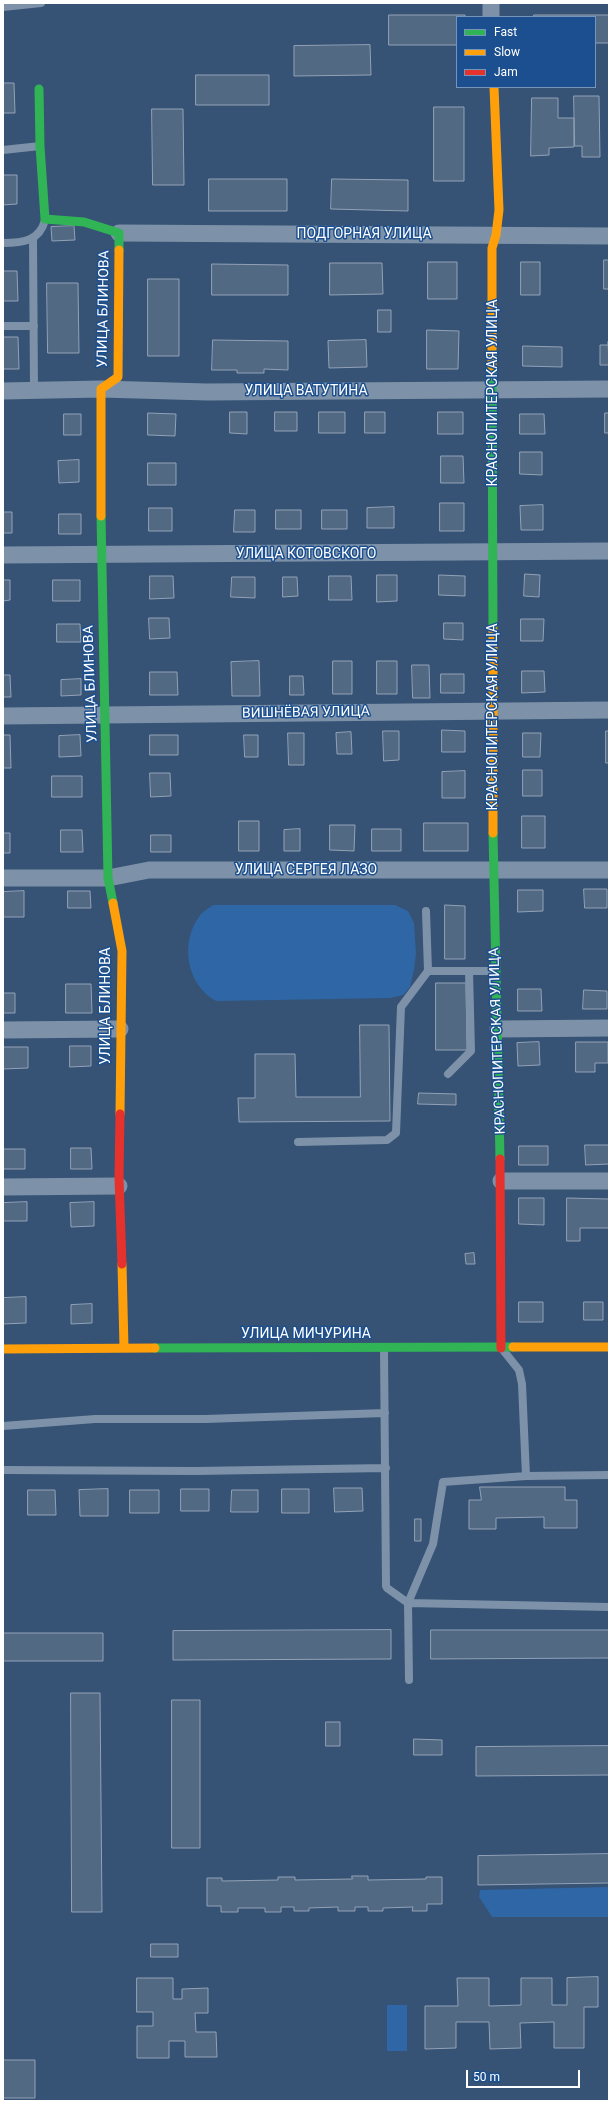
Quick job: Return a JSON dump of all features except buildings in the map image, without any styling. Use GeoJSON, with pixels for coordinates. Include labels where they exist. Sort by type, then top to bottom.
{"type":"FeatureCollection","features":[{"type":"Feature","properties":{"kind":"street"},"geometry":{"type":"LineString","coordinates":[[491,3],[491,16]]}},
{"type":"Feature","properties":{"kind":"street","name":"КРАСНОПИТЕРСКАЯ УЛИЦА"},"geometry":{"type":"LineString","coordinates":[[494,88],[499,210],[496,235],[492,248],[493,870],[502,1181],[501,1348]]}},
{"type":"Feature","properties":{"kind":"street"},"geometry":{"type":"LineString","coordinates":[[39,89],[40,146],[45,219]]}},
{"type":"Feature","properties":{"kind":"street","name":"УЛИЦА БЛИНОВА"},"geometry":{"type":"LineString","coordinates":[[45,219],[84,222],[119,233],[118,377],[101,389],[101,555],[106,716],[108,878],[122,951],[119,1186],[124,1348]]}},
{"type":"Feature","properties":{"kind":"street","name":"ПОДГОРНАЯ УЛИЦА"},"geometry":{"type":"LineString","coordinates":[[119,233],[609,236]]}},
{"type":"Feature","properties":{"kind":"street","name":"УЛИЦА ВАТУТИНА"},"geometry":{"type":"LineString","coordinates":[[3,391],[101,389],[207,392],[609,389]]}},
{"type":"Feature","properties":{"kind":"street","name":"УЛИЦА КОТОВСКОГО"},"geometry":{"type":"LineString","coordinates":[[3,555],[493,553],[609,551]]}},
{"type":"Feature","properties":{"kind":"street","name":"ВИШНЁВАЯ УЛИЦА"},"geometry":{"type":"LineString","coordinates":[[3,716],[609,710]]}},
{"type":"Feature","properties":{"kind":"street","name":"УЛИЦА СЕРГЕЯ ЛАЗО"},"geometry":{"type":"LineString","coordinates":[[3,878],[108,878],[149,870],[609,870]]}},
{"type":"Feature","properties":{"kind":"street"},"geometry":{"type":"LineString","coordinates":[[498,1028],[609,1028]]}},
{"type":"Feature","properties":{"kind":"street"},"geometry":{"type":"LineString","coordinates":[[3,1030],[120,1029]]}},
{"type":"Feature","properties":{"kind":"street"},"geometry":{"type":"LineString","coordinates":[[502,1181],[609,1181]]}},
{"type":"Feature","properties":{"kind":"street"},"geometry":{"type":"LineString","coordinates":[[3,1187],[119,1186]]}},
{"type":"Feature","properties":{"kind":"street","name":"УЛИЦА МИЧУРИНА"},"geometry":{"type":"LineString","coordinates":[[3,1349],[609,1347]]}},
{"type":"Feature","properties":{"kind":"lane"},"geometry":{"type":"LineString","coordinates":[[3,7],[38,3]]}},
{"type":"Feature","properties":{"kind":"lane"},"geometry":{"type":"LineString","coordinates":[[3,150],[40,146]]}},
{"type":"Feature","properties":{"kind":"lane"},"geometry":{"type":"LineString","coordinates":[[3,243],[20,243],[34,238],[43,227],[45,219]]}},
{"type":"Feature","properties":{"kind":"lane"},"geometry":{"type":"LineString","coordinates":[[34,238],[34,391]]}},
{"type":"Feature","properties":{"kind":"lane"},"geometry":{"type":"LineString","coordinates":[[3,326],[34,326]]}},
{"type":"Feature","properties":{"kind":"lane"},"geometry":{"type":"LineString","coordinates":[[298,1142],[387,1140],[396,1134],[401,1007],[428,971],[426,911]]}},
{"type":"Feature","properties":{"kind":"lane"},"geometry":{"type":"LineString","coordinates":[[428,971],[495,971]]}},
{"type":"Feature","properties":{"kind":"lane"},"geometry":{"type":"LineString","coordinates":[[448,1074],[470,1051],[470,972]]}},
{"type":"Feature","properties":{"kind":"lane"},"geometry":{"type":"LineString","coordinates":[[384,1348],[386,1586],[408,1603],[609,1607]]}},
{"type":"Feature","properties":{"kind":"lane"},"geometry":{"type":"LineString","coordinates":[[501,1348],[519,1370],[522,1384],[526,1476]]}},
{"type":"Feature","properties":{"kind":"lane"},"geometry":{"type":"LineString","coordinates":[[3,1426],[95,1419],[205,1419],[385,1413]]}},
{"type":"Feature","properties":{"kind":"lane"},"geometry":{"type":"LineString","coordinates":[[3,1470],[195,1471],[386,1468]]}},
{"type":"Feature","properties":{"kind":"lane"},"geometry":{"type":"LineString","coordinates":[[409,1680],[408,1603],[434,1544],[443,1482],[526,1476],[609,1475]]}},
{"type":"Feature","properties":{"kind":"shaded area"},"geometry":{"type":"Polygon","coordinates":[[[213,905],[395,905],[408,911],[414,923],[416,953],[410,987],[403,995],[390,998],[216,1001],[206,994],[192,974],[188,949],[194,925],[201,914],[213,905]]]}},
{"type":"Feature","properties":{"kind":"shaded area"},"geometry":{"type":"Polygon","coordinates":[[[609,1887],[609,1917],[492,1917],[479,1897],[480,1890],[609,1887]]]}},
{"type":"Feature","properties":{"kind":"shaded area"},"geometry":{"type":"Polygon","coordinates":[[[387,2005],[407,2005],[407,2051],[387,2051],[387,2005]]]}},
{"type":"Feature","properties":{"kind":"traffic: fast"},"geometry":{"type":"LineString","coordinates":[[39,89],[40,146],[45,219],[84,222],[119,233],[119,250]]}},
{"type":"Feature","properties":{"kind":"traffic: fast"},"geometry":{"type":"LineString","coordinates":[[492,366],[493,630]]}},
{"type":"Feature","properties":{"kind":"traffic: fast"},"geometry":{"type":"LineString","coordinates":[[101,516],[108,878],[113,903]]}},
{"type":"Feature","properties":{"kind":"traffic: fast"},"geometry":{"type":"LineString","coordinates":[[493,833],[500,1159]]}},
{"type":"Feature","properties":{"kind":"traffic: fast"},"geometry":{"type":"LineString","coordinates":[[155,1348],[513,1347]]}},
{"type":"Feature","properties":{"kind":"traffic: slow"},"geometry":{"type":"LineString","coordinates":[[492,366],[492,248],[496,235],[499,210],[494,88]]}},
{"type":"Feature","properties":{"kind":"traffic: slow"},"geometry":{"type":"LineString","coordinates":[[101,516],[101,389],[118,377],[119,250]]}},
{"type":"Feature","properties":{"kind":"traffic: slow"},"geometry":{"type":"LineString","coordinates":[[493,630],[493,833]]}},
{"type":"Feature","properties":{"kind":"traffic: slow"},"geometry":{"type":"LineString","coordinates":[[113,903],[122,951],[120,1114]]}},
{"type":"Feature","properties":{"kind":"traffic: slow"},"geometry":{"type":"LineString","coordinates":[[122,1264],[124,1348]]}},
{"type":"Feature","properties":{"kind":"traffic: slow"},"geometry":{"type":"LineString","coordinates":[[513,1347],[609,1347]]}},
{"type":"Feature","properties":{"kind":"traffic: slow"},"geometry":{"type":"LineString","coordinates":[[3,1349],[155,1348]]}},
{"type":"Feature","properties":{"kind":"traffic: jam"},"geometry":{"type":"LineString","coordinates":[[120,1114],[119,1178],[122,1264]]}},
{"type":"Feature","properties":{"kind":"traffic: jam"},"geometry":{"type":"LineString","coordinates":[[500,1159],[501,1348]]}}]}
